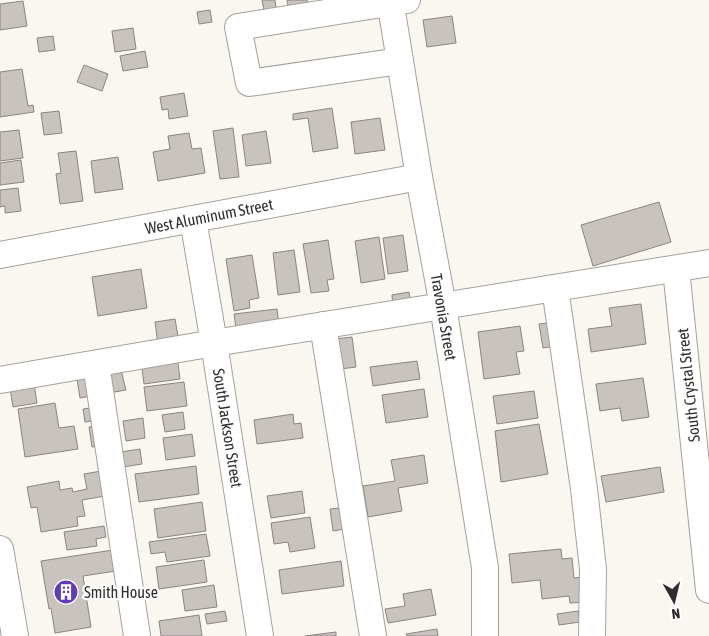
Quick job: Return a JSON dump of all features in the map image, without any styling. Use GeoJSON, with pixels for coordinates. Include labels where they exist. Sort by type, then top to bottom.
{"type":"FeatureCollection","features":[{"type":"Feature","properties":{"kind":"street","name":"Travonia Street"},"geometry":{"type":"LineString","coordinates":[[396,1],[400,61],[418,177],[443,306],[485,568],[485,636]]}},
{"type":"Feature","properties":{"kind":"street"},"geometry":{"type":"LineString","coordinates":[[396,1],[238,27],[249,83],[400,61]]}},
{"type":"Feature","properties":{"kind":"street","name":"West Aluminum Street"},"geometry":{"type":"LineString","coordinates":[[0,255],[418,177]]}},
{"type":"Feature","properties":{"kind":"street","name":"South Jackson Street"},"geometry":{"type":"LineString","coordinates":[[193,219],[260,636]]}},
{"type":"Feature","properties":{"kind":"street"},"geometry":{"type":"LineString","coordinates":[[0,380],[323,325],[709,263]]}},
{"type":"Feature","properties":{"kind":"street","name":"South Crystal Street"},"geometry":{"type":"LineString","coordinates":[[676,269],[709,590]]}},
{"type":"Feature","properties":{"kind":"street"},"geometry":{"type":"LineString","coordinates":[[555,288],[584,489],[592,569],[592,636]]}},
{"type":"Feature","properties":{"kind":"street"},"geometry":{"type":"LineString","coordinates":[[323,325],[373,636]]}},
{"type":"Feature","properties":{"kind":"street"},"geometry":{"type":"LineString","coordinates":[[96,364],[137,636]]}},
{"type":"Feature","properties":{"kind":"street"},"geometry":{"type":"LineString","coordinates":[[0,549],[15,636]]}},
{"type":"Feature","properties":{"kind":"building"},"geometry":{"type":"Polygon","coordinates":[[[262,0],[275,0],[277,15],[265,16],[262,0]]]}},
{"type":"Feature","properties":{"kind":"building"},"geometry":{"type":"Polygon","coordinates":[[[287,0],[307,0],[308,9],[289,12],[287,0]]]}},
{"type":"Feature","properties":{"kind":"building"},"geometry":{"type":"Polygon","coordinates":[[[23,1],[27,26],[0,30],[0,4],[23,1]]]}},
{"type":"Feature","properties":{"kind":"building"},"geometry":{"type":"Polygon","coordinates":[[[210,10],[212,22],[199,24],[197,12],[210,10]]]}},
{"type":"Feature","properties":{"kind":"building"},"geometry":{"type":"Polygon","coordinates":[[[452,16],[456,43],[427,47],[423,20],[452,16]]]}},
{"type":"Feature","properties":{"kind":"building"},"geometry":{"type":"Polygon","coordinates":[[[133,28],[136,49],[115,52],[112,31],[133,28]]]}},
{"type":"Feature","properties":{"kind":"building"},"geometry":{"type":"Polygon","coordinates":[[[53,36],[55,50],[39,52],[37,38],[53,36]]]}},
{"type":"Feature","properties":{"kind":"building"},"geometry":{"type":"Polygon","coordinates":[[[145,51],[148,67],[123,71],[120,56],[145,51]]]}},
{"type":"Feature","properties":{"kind":"building"},"geometry":{"type":"Polygon","coordinates":[[[84,65],[108,74],[102,91],[77,82],[84,65]]]}},
{"type":"Feature","properties":{"kind":"building"},"geometry":{"type":"Polygon","coordinates":[[[22,69],[28,106],[33,105],[34,112],[0,117],[0,72],[22,69]]]}},
{"type":"Feature","properties":{"kind":"building"},"geometry":{"type":"Polygon","coordinates":[[[184,93],[188,116],[169,119],[168,109],[162,110],[160,97],[184,93]]]}},
{"type":"Feature","properties":{"kind":"building"},"geometry":{"type":"Polygon","coordinates":[[[332,108],[338,148],[313,152],[308,118],[293,120],[293,114],[332,108]]]}},
{"type":"Feature","properties":{"kind":"building"},"geometry":{"type":"Polygon","coordinates":[[[59,111],[62,133],[44,135],[41,113],[59,111]]]}},
{"type":"Feature","properties":{"kind":"building"},"geometry":{"type":"Polygon","coordinates":[[[380,118],[385,150],[355,154],[351,122],[380,118]]]}},
{"type":"Feature","properties":{"kind":"building"},"geometry":{"type":"Polygon","coordinates":[[[233,128],[239,177],[220,179],[213,131],[233,128]]]}},
{"type":"Feature","properties":{"kind":"building"},"geometry":{"type":"Polygon","coordinates":[[[19,130],[23,158],[0,161],[0,132],[19,130]]]}},
{"type":"Feature","properties":{"kind":"building"},"geometry":{"type":"Polygon","coordinates":[[[266,131],[271,163],[246,166],[242,135],[266,131]]]}},
{"type":"Feature","properties":{"kind":"building"},"geometry":{"type":"Polygon","coordinates":[[[189,133],[192,149],[201,148],[205,173],[158,181],[153,152],[170,149],[168,136],[189,133]]]}},
{"type":"Feature","properties":{"kind":"building"},"geometry":{"type":"Polygon","coordinates":[[[76,151],[83,201],[60,204],[56,174],[61,173],[58,153],[76,151]]]}},
{"type":"Feature","properties":{"kind":"building"},"geometry":{"type":"Polygon","coordinates":[[[118,157],[123,189],[95,193],[91,161],[118,157]]]}},
{"type":"Feature","properties":{"kind":"building"},"geometry":{"type":"Polygon","coordinates":[[[21,160],[24,182],[0,185],[0,163],[21,160]]]}},
{"type":"Feature","properties":{"kind":"building"},"geometry":{"type":"Polygon","coordinates":[[[18,188],[21,211],[5,213],[5,206],[0,207],[0,190],[18,188]]]}},
{"type":"Feature","properties":{"kind":"building"},"geometry":{"type":"Polygon","coordinates":[[[659,202],[671,242],[593,266],[581,225],[659,202]]]}},
{"type":"Feature","properties":{"kind":"building"},"geometry":{"type":"Polygon","coordinates":[[[403,235],[408,271],[388,274],[383,238],[403,235]]]}},
{"type":"Feature","properties":{"kind":"building"},"geometry":{"type":"Polygon","coordinates":[[[379,237],[385,279],[361,283],[355,241],[379,237]]]}},
{"type":"Feature","properties":{"kind":"building"},"geometry":{"type":"Polygon","coordinates":[[[328,240],[334,279],[327,280],[329,291],[311,293],[303,244],[328,240]]]}},
{"type":"Feature","properties":{"kind":"building"},"geometry":{"type":"Polygon","coordinates":[[[294,250],[300,292],[278,295],[273,253],[294,250]]]}},
{"type":"Feature","properties":{"kind":"building"},"geometry":{"type":"Polygon","coordinates":[[[252,255],[259,298],[249,300],[250,308],[234,311],[226,259],[252,255]]]}},
{"type":"Feature","properties":{"kind":"building"},"geometry":{"type":"Polygon","coordinates":[[[141,269],[147,308],[98,316],[92,277],[141,269]]]}},
{"type":"Feature","properties":{"kind":"building"},"geometry":{"type":"Polygon","coordinates":[[[409,292],[411,304],[393,306],[392,295],[409,292]]]}},
{"type":"Feature","properties":{"kind":"building"},"geometry":{"type":"Polygon","coordinates":[[[641,304],[646,344],[591,352],[588,329],[612,326],[609,308],[641,304]]]}},
{"type":"Feature","properties":{"kind":"building"},"geometry":{"type":"Polygon","coordinates":[[[277,309],[280,331],[237,336],[234,314],[277,309]]]}},
{"type":"Feature","properties":{"kind":"building"},"geometry":{"type":"Polygon","coordinates":[[[175,319],[179,342],[158,345],[155,322],[175,319]]]}},
{"type":"Feature","properties":{"kind":"building"},"geometry":{"type":"Polygon","coordinates":[[[558,322],[562,345],[543,348],[539,324],[558,322]]]}},
{"type":"Feature","properties":{"kind":"building"},"geometry":{"type":"Polygon","coordinates":[[[520,326],[524,351],[516,352],[520,374],[484,379],[478,332],[520,326]]]}},
{"type":"Feature","properties":{"kind":"building"},"geometry":{"type":"Polygon","coordinates":[[[352,337],[356,367],[340,369],[336,339],[352,337]]]}},
{"type":"Feature","properties":{"kind":"building"},"geometry":{"type":"Polygon","coordinates":[[[177,356],[180,379],[144,384],[141,361],[177,356]]]}},
{"type":"Feature","properties":{"kind":"building"},"geometry":{"type":"Polygon","coordinates":[[[417,361],[420,379],[373,386],[370,367],[417,361]]]}},
{"type":"Feature","properties":{"kind":"building"},"geometry":{"type":"Polygon","coordinates":[[[121,370],[126,390],[109,393],[104,373],[121,370]]]}},
{"type":"Feature","properties":{"kind":"building"},"geometry":{"type":"Polygon","coordinates":[[[93,376],[96,395],[80,398],[77,379],[93,376]]]}},
{"type":"Feature","properties":{"kind":"building"},"geometry":{"type":"Polygon","coordinates":[[[643,378],[649,417],[622,421],[620,408],[600,411],[596,384],[643,378]]]}},
{"type":"Feature","properties":{"kind":"building"},"geometry":{"type":"Polygon","coordinates":[[[184,382],[187,406],[147,411],[144,387],[184,382]]]}},
{"type":"Feature","properties":{"kind":"building"},"geometry":{"type":"Polygon","coordinates":[[[34,384],[37,403],[13,407],[10,388],[34,384]]]}},
{"type":"Feature","properties":{"kind":"building"},"geometry":{"type":"Polygon","coordinates":[[[424,389],[428,417],[386,423],[382,395],[424,389]]]}},
{"type":"Feature","properties":{"kind":"building"},"geometry":{"type":"Polygon","coordinates":[[[534,391],[538,418],[497,424],[493,396],[534,391]]]}},
{"type":"Feature","properties":{"kind":"building"},"geometry":{"type":"Polygon","coordinates":[[[55,403],[59,428],[74,426],[78,449],[25,457],[18,409],[55,403]]]}},
{"type":"Feature","properties":{"kind":"building"},"geometry":{"type":"Polygon","coordinates":[[[98,407],[100,420],[85,422],[83,409],[98,407]]]}},
{"type":"Feature","properties":{"kind":"building"},"geometry":{"type":"Polygon","coordinates":[[[183,412],[185,429],[165,432],[162,415],[183,412]]]}},
{"type":"Feature","properties":{"kind":"building"},"geometry":{"type":"Polygon","coordinates":[[[293,414],[294,424],[301,423],[303,438],[257,444],[254,420],[293,414]]]}},
{"type":"Feature","properties":{"kind":"building"},"geometry":{"type":"Polygon","coordinates":[[[143,418],[145,438],[126,441],[123,421],[143,418]]]}},
{"type":"Feature","properties":{"kind":"building"},"geometry":{"type":"Polygon","coordinates":[[[539,424],[548,474],[501,482],[495,431],[539,424]]]}},
{"type":"Feature","properties":{"kind":"building"},"geometry":{"type":"Polygon","coordinates":[[[101,425],[104,445],[92,447],[89,427],[101,425]]]}},
{"type":"Feature","properties":{"kind":"building"},"geometry":{"type":"Polygon","coordinates":[[[192,434],[195,456],[166,460],[163,438],[192,434]]]}},
{"type":"Feature","properties":{"kind":"building"},"geometry":{"type":"Polygon","coordinates":[[[140,449],[142,464],[123,467],[121,452],[140,449]]]}},
{"type":"Feature","properties":{"kind":"building"},"geometry":{"type":"Polygon","coordinates":[[[424,455],[428,483],[398,488],[402,511],[368,517],[363,486],[395,481],[391,460],[424,455]]]}},
{"type":"Feature","properties":{"kind":"building"},"geometry":{"type":"Polygon","coordinates":[[[196,466],[199,494],[139,502],[135,474],[196,466]]]}},
{"type":"Feature","properties":{"kind":"building"},"geometry":{"type":"Polygon","coordinates":[[[660,467],[664,492],[606,502],[601,476],[660,467]]]}},
{"type":"Feature","properties":{"kind":"building"},"geometry":{"type":"Polygon","coordinates":[[[107,470],[111,495],[82,500],[85,516],[77,517],[78,526],[41,532],[37,507],[31,508],[27,487],[59,481],[60,490],[72,488],[73,492],[87,489],[84,474],[107,470]]]}},
{"type":"Feature","properties":{"kind":"building"},"geometry":{"type":"Polygon","coordinates":[[[302,491],[305,513],[271,518],[267,496],[302,491]]]}},
{"type":"Feature","properties":{"kind":"building"},"geometry":{"type":"Polygon","coordinates":[[[202,502],[206,531],[158,538],[154,509],[202,502]]]}},
{"type":"Feature","properties":{"kind":"building"},"geometry":{"type":"Polygon","coordinates":[[[347,507],[351,528],[333,531],[330,509],[347,507]]]}},
{"type":"Feature","properties":{"kind":"building"},"geometry":{"type":"Polygon","coordinates":[[[310,517],[315,548],[290,552],[288,542],[274,544],[271,523],[310,517]]]}},
{"type":"Feature","properties":{"kind":"building"},"geometry":{"type":"Polygon","coordinates":[[[104,526],[106,537],[96,539],[97,546],[67,550],[64,532],[104,526]]]}},
{"type":"Feature","properties":{"kind":"building"},"geometry":{"type":"Polygon","coordinates":[[[206,534],[210,556],[167,562],[165,552],[151,554],[149,542],[206,534]]]}},
{"type":"Feature","properties":{"kind":"building"},"geometry":{"type":"Polygon","coordinates":[[[561,549],[562,559],[572,558],[574,578],[584,577],[587,602],[570,603],[569,596],[542,599],[540,580],[512,583],[509,554],[561,549]]]}},
{"type":"Feature","properties":{"kind":"building","name":"Smith House"},"geometry":{"type":"Polygon","coordinates":[[[113,550],[116,571],[83,576],[91,627],[55,633],[41,561],[113,550]]]}},
{"type":"Feature","properties":{"kind":"building"},"geometry":{"type":"Polygon","coordinates":[[[204,560],[207,582],[159,589],[156,567],[204,560]]]}},
{"type":"Feature","properties":{"kind":"building"},"geometry":{"type":"Polygon","coordinates":[[[341,561],[344,586],[282,594],[279,570],[341,561]]]}},
{"type":"Feature","properties":{"kind":"building"},"geometry":{"type":"Polygon","coordinates":[[[214,585],[217,607],[185,611],[182,590],[214,585]]]}},
{"type":"Feature","properties":{"kind":"building"},"geometry":{"type":"Polygon","coordinates":[[[431,589],[436,615],[388,623],[385,609],[405,606],[403,594],[431,589]]]}},
{"type":"Feature","properties":{"kind":"building"},"geometry":{"type":"Polygon","coordinates":[[[225,611],[227,621],[207,624],[205,614],[225,611]]]}},
{"type":"Feature","properties":{"kind":"building"},"geometry":{"type":"Polygon","coordinates":[[[578,611],[580,622],[559,625],[557,614],[578,611]]]}},
{"type":"Feature","properties":{"kind":"building"},"geometry":{"type":"Polygon","coordinates":[[[199,615],[202,636],[161,636],[159,621],[199,615]]]}},
{"type":"Feature","properties":{"kind":"building"},"geometry":{"type":"Polygon","coordinates":[[[437,629],[438,636],[407,636],[406,634],[437,629]]]}},
{"type":"Feature","properties":{"kind":"building"},"geometry":{"type":"Polygon","coordinates":[[[336,632],[336,636],[305,636],[336,632]]]}},
{"type":"Feature","properties":{"kind":"place","name":"Smith House"},"geometry":{"type":"Point","coordinates":[66,592]}}]}
